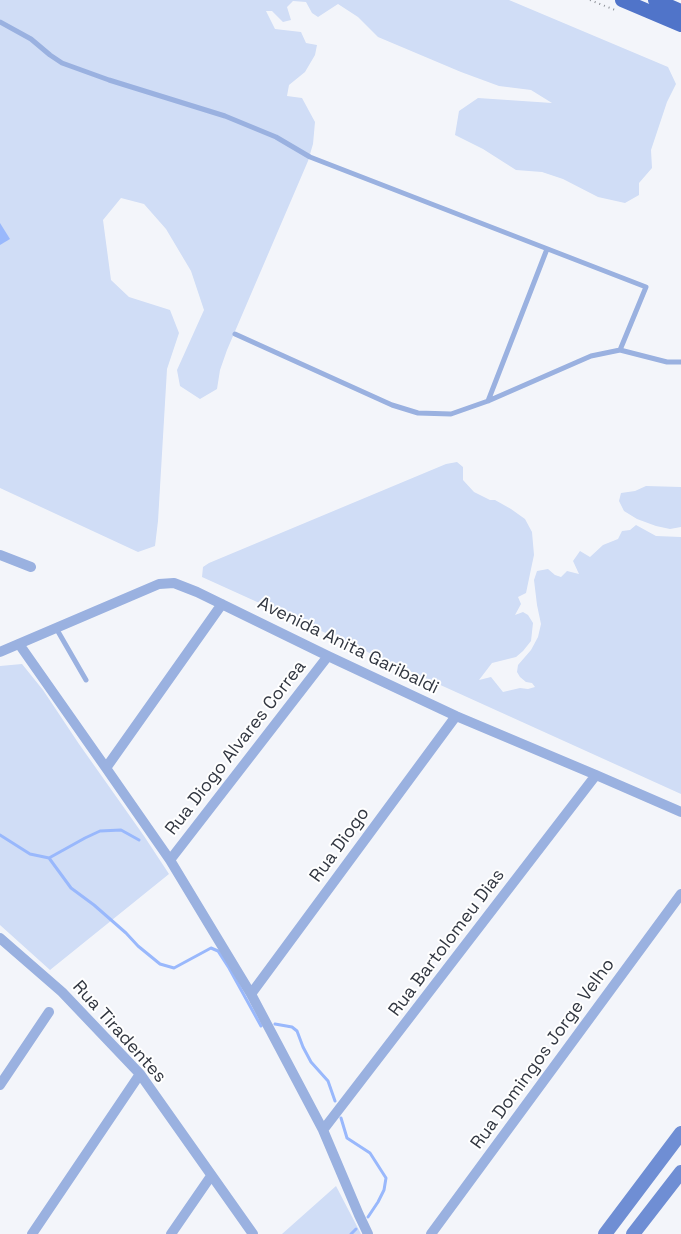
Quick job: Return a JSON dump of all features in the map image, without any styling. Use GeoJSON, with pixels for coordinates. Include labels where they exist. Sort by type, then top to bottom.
{"type":"FeatureCollection","features":[{"type":"Feature","properties":{"kind":"main road"},"geometry":{"type":"LineString","coordinates":[[622,0],[681,25]]}},
{"type":"Feature","properties":{"kind":"main road"},"geometry":{"type":"LineString","coordinates":[[655,0],[681,11]]}},
{"type":"Feature","properties":{"kind":"main road"},"geometry":{"type":"LineString","coordinates":[[606,1234],[681,1133]]}},
{"type":"Feature","properties":{"kind":"main road"},"geometry":{"type":"LineString","coordinates":[[633,1234],[681,1172]]}},
{"type":"Feature","properties":{"kind":"street"},"geometry":{"type":"LineString","coordinates":[[0,555],[31,567]]}},
{"type":"Feature","properties":{"kind":"street","name":"Avenida Anita Garibaldi"},"geometry":{"type":"LineString","coordinates":[[0,652],[159,584],[174,583],[197,592],[456,716],[681,812]]}},
{"type":"Feature","properties":{"kind":"street"},"geometry":{"type":"LineString","coordinates":[[106,768],[222,604]]}},
{"type":"Feature","properties":{"kind":"street"},"geometry":{"type":"LineString","coordinates":[[19,644],[170,860],[251,994],[323,1130],[368,1234]]}},
{"type":"Feature","properties":{"kind":"street","name":"Rua Diogo Alvares Correa"},"geometry":{"type":"LineString","coordinates":[[170,860],[328,656]]}},
{"type":"Feature","properties":{"kind":"street","name":"Rua Diogo"},"geometry":{"type":"LineString","coordinates":[[251,994],[456,716]]}},
{"type":"Feature","properties":{"kind":"street","name":"Rua Bartolomeu Dias"},"geometry":{"type":"LineString","coordinates":[[323,1130],[596,775]]}},
{"type":"Feature","properties":{"kind":"street","name":"Rua Domingos Jorge Velho"},"geometry":{"type":"LineString","coordinates":[[431,1234],[681,894]]}},
{"type":"Feature","properties":{"kind":"street","name":"Rua Tiradentes"},"geometry":{"type":"LineString","coordinates":[[0,938],[62,992],[140,1074],[253,1234]]}},
{"type":"Feature","properties":{"kind":"street"},"geometry":{"type":"LineString","coordinates":[[0,1085],[49,1012]]}},
{"type":"Feature","properties":{"kind":"street"},"geometry":{"type":"LineString","coordinates":[[32,1234],[140,1074]]}},
{"type":"Feature","properties":{"kind":"street"},"geometry":{"type":"LineString","coordinates":[[171,1234],[211,1176]]}},
{"type":"Feature","properties":{"kind":"lane"},"geometry":{"type":"LineString","coordinates":[[0,22],[32,40],[62,64],[225,116],[276,137],[310,157],[646,287],[620,350]]}},
{"type":"Feature","properties":{"kind":"lane"},"geometry":{"type":"LineString","coordinates":[[488,402],[548,249]]}},
{"type":"Feature","properties":{"kind":"lane"},"geometry":{"type":"LineString","coordinates":[[235,334],[392,405],[418,413],[450,414],[488,402],[591,356],[620,350],[667,362],[681,362]]}},
{"type":"Feature","properties":{"kind":"lane"},"geometry":{"type":"LineString","coordinates":[[56,628],[86,680]]}},
{"type":"Feature","properties":{"kind":"shaded area"},"geometry":{"type":"Polygon","coordinates":[[[0,0],[509,0],[668,67],[676,84],[667,102],[651,150],[652,168],[639,183],[639,195],[625,203],[598,197],[563,179],[542,172],[516,170],[483,149],[455,135],[459,111],[478,98],[552,103],[531,90],[499,86],[378,37],[358,17],[338,4],[318,17],[312,13],[306,2],[293,1],[287,7],[291,20],[283,22],[272,11],[266,11],[275,29],[301,32],[306,43],[317,45],[315,55],[305,72],[289,85],[287,96],[302,98],[315,122],[313,144],[308,161],[227,350],[220,370],[217,389],[200,399],[180,386],[177,370],[204,310],[191,271],[166,229],[144,204],[121,198],[103,220],[111,280],[129,297],[170,310],[179,333],[167,369],[155,546],[138,552],[0,488],[0,0]]]}},
{"type":"Feature","properties":{"kind":"shaded area"},"geometry":{"type":"Polygon","coordinates":[[[457,462],[463,467],[463,480],[474,492],[511,509],[525,519],[532,532],[534,555],[526,593],[518,597],[521,604],[515,615],[523,612],[528,615],[533,623],[531,641],[516,657],[492,663],[479,680],[491,677],[503,692],[535,687],[532,683],[526,682],[520,677],[517,672],[518,665],[531,650],[538,637],[541,624],[534,580],[537,571],[548,569],[561,577],[567,571],[579,574],[573,561],[580,551],[590,557],[603,545],[618,539],[622,531],[630,530],[636,525],[656,536],[681,537],[681,794],[202,577],[203,567],[209,563],[446,464],[457,462]]]}},
{"type":"Feature","properties":{"kind":"shaded area"},"geometry":{"type":"Polygon","coordinates":[[[646,486],[681,487],[681,527],[670,529],[656,526],[637,519],[624,511],[619,501],[621,493],[635,491],[646,486]]]}},
{"type":"Feature","properties":{"kind":"shaded area"},"geometry":{"type":"Polygon","coordinates":[[[22,664],[43,690],[169,874],[50,970],[0,925],[0,666],[22,664]]]}},
{"type":"Feature","properties":{"kind":"shaded area"},"geometry":{"type":"Polygon","coordinates":[[[336,1186],[361,1234],[282,1234],[336,1186]]]}},
{"type":"Feature","properties":{"kind":"water"},"geometry":{"type":"Polygon","coordinates":[[[0,223],[10,239],[0,245],[0,223]]]}},
{"type":"Feature","properties":{"kind":"waterway"},"geometry":{"type":"LineString","coordinates":[[49,858],[100,831],[121,830],[139,840]]}},
{"type":"Feature","properties":{"kind":"waterway"},"geometry":{"type":"LineString","coordinates":[[0,835],[30,854],[49,858],[71,888],[94,905],[160,964],[174,968],[211,948],[218,951],[261,1026]]}},
{"type":"Feature","properties":{"kind":"waterway"},"geometry":{"type":"LineString","coordinates":[[275,1024],[292,1027],[297,1031],[311,1062],[328,1081],[335,1101]]}},
{"type":"Feature","properties":{"kind":"waterway"},"geometry":{"type":"LineString","coordinates":[[341,1118],[347,1138],[370,1153],[386,1178],[384,1190],[368,1217]]}},
{"type":"Feature","properties":{"kind":"waterway"},"geometry":{"type":"LineString","coordinates":[[351,1234],[356,1229]]}}]}
